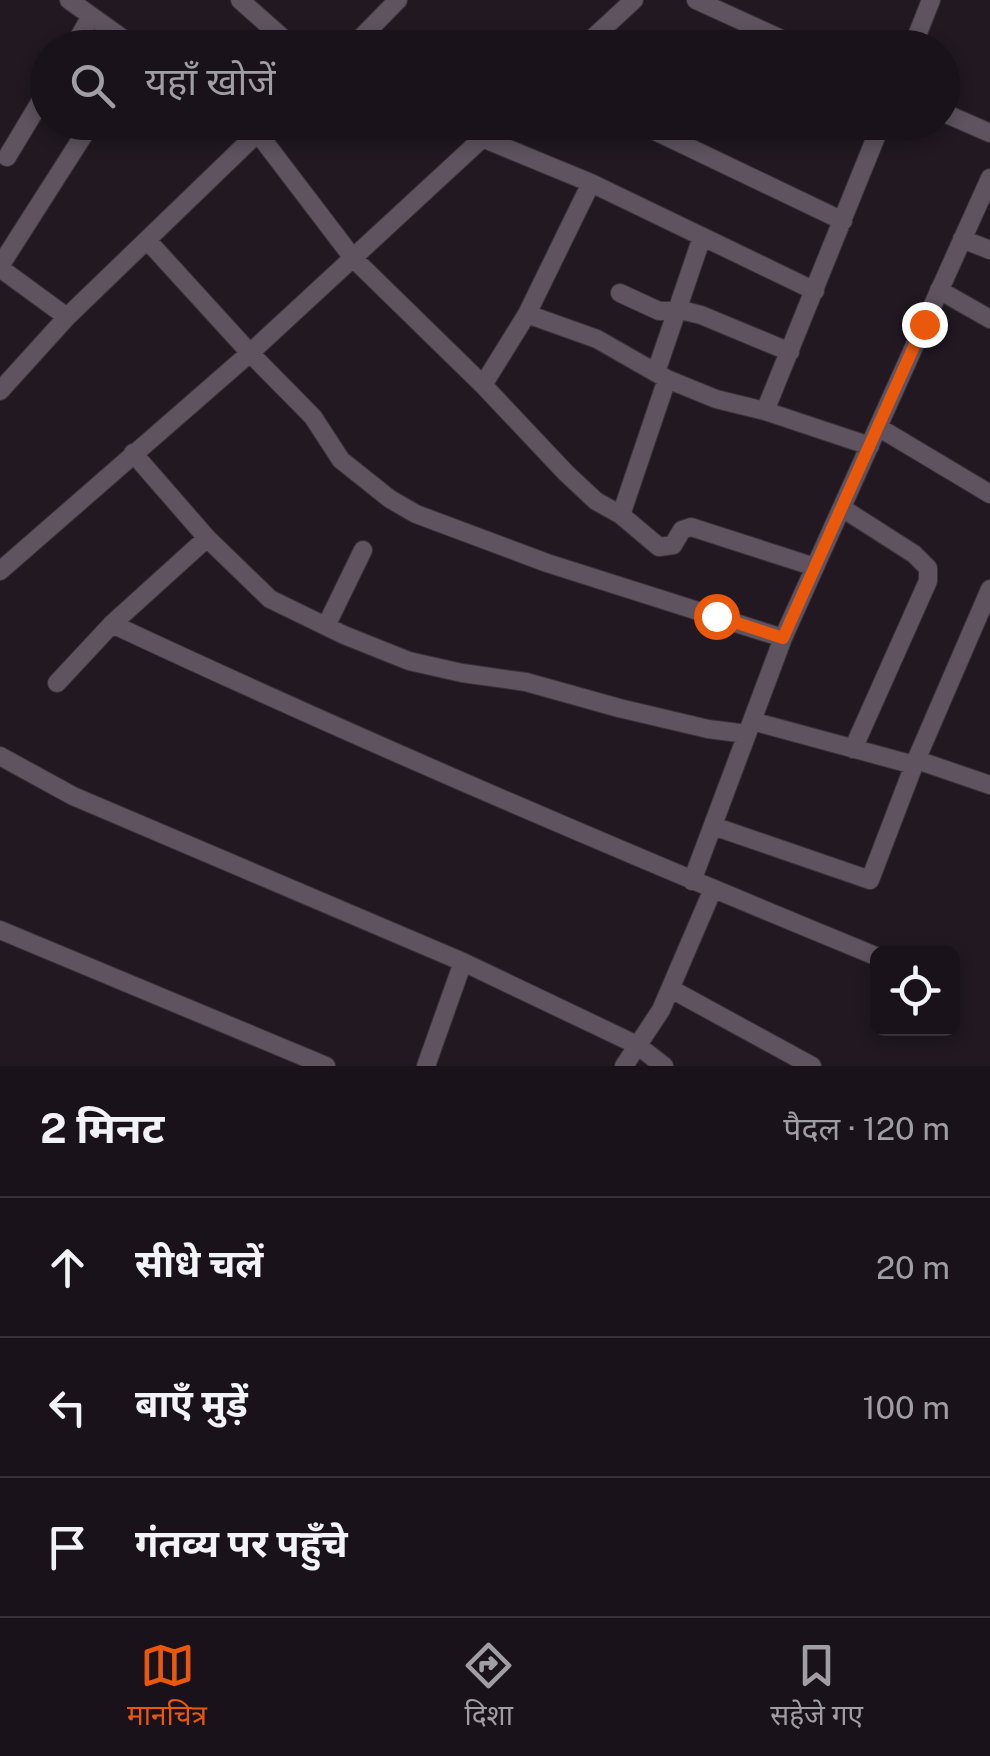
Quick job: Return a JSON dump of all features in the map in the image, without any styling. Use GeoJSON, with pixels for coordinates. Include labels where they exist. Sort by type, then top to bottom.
{"type":"FeatureCollection","features":[{"type":"Feature","properties":{"kind":"street"},"geometry":{"type":"LineString","coordinates":[[69,0],[111,30]]}},
{"type":"Feature","properties":{"kind":"street"},"geometry":{"type":"LineString","coordinates":[[240,0],[274,30]]}},
{"type":"Feature","properties":{"kind":"street"},"geometry":{"type":"LineString","coordinates":[[368,30],[396,0]]}},
{"type":"Feature","properties":{"kind":"street"},"geometry":{"type":"LineString","coordinates":[[602,30],[634,0]]}},
{"type":"Feature","properties":{"kind":"street"},"geometry":{"type":"LineString","coordinates":[[696,0],[762,30]]}},
{"type":"Feature","properties":{"kind":"street"},"geometry":{"type":"LineString","coordinates":[[919,30],[931,0]]}},
{"type":"Feature","properties":{"kind":"street"},"geometry":{"type":"LineString","coordinates":[[83,30],[92,16]]}},
{"type":"Feature","properties":{"kind":"street"},"geometry":{"type":"LineString","coordinates":[[2,159],[30,117]]}},
{"type":"Feature","properties":{"kind":"street"},"geometry":{"type":"LineString","coordinates":[[960,120],[990,133]]}},
{"type":"Feature","properties":{"kind":"street"},"geometry":{"type":"LineString","coordinates":[[67,317],[0,267],[81,140]]}},
{"type":"Feature","properties":{"kind":"street"},"geometry":{"type":"LineString","coordinates":[[2,386],[243,140]]}},
{"type":"Feature","properties":{"kind":"street"},"geometry":{"type":"LineString","coordinates":[[266,140],[353,258],[596,500],[659,547],[673,545],[682,530],[691,527],[815,567]]}},
{"type":"Feature","properties":{"kind":"street"},"geometry":{"type":"LineString","coordinates":[[0,571],[250,353],[480,140]]}},
{"type":"Feature","properties":{"kind":"street"},"geometry":{"type":"LineString","coordinates":[[487,140],[591,183],[815,291]]}},
{"type":"Feature","properties":{"kind":"street"},"geometry":{"type":"LineString","coordinates":[[673,140],[843,222]]}},
{"type":"Feature","properties":{"kind":"street"},"geometry":{"type":"LineString","coordinates":[[765,411],[875,140]]}},
{"type":"Feature","properties":{"kind":"street"},"geometry":{"type":"LineString","coordinates":[[692,881],[783,638],[990,178]]}},
{"type":"Feature","properties":{"kind":"street"},"geometry":{"type":"LineString","coordinates":[[484,385],[526,314],[591,183]]}},
{"type":"Feature","properties":{"kind":"street"},"geometry":{"type":"LineString","coordinates":[[620,515],[702,237]]}},
{"type":"Feature","properties":{"kind":"street"},"geometry":{"type":"LineString","coordinates":[[962,239],[990,250]]}},
{"type":"Feature","properties":{"kind":"street"},"geometry":{"type":"LineString","coordinates":[[147,240],[312,417],[341,460],[390,499],[416,514],[547,563],[783,638]]}},
{"type":"Feature","properties":{"kind":"street"},"geometry":{"type":"LineString","coordinates":[[939,290],[990,319]]}},
{"type":"Feature","properties":{"kind":"street"},"geometry":{"type":"LineString","coordinates":[[620,292],[660,311],[701,315],[790,352]]}},
{"type":"Feature","properties":{"kind":"street"},"geometry":{"type":"LineString","coordinates":[[526,314],[597,339],[662,376],[716,399],[870,446]]}},
{"type":"Feature","properties":{"kind":"street"},"geometry":{"type":"LineString","coordinates":[[878,428],[990,494]]}},
{"type":"Feature","properties":{"kind":"street"},"geometry":{"type":"LineString","coordinates":[[132,454],[207,538],[270,599],[409,660],[526,682],[708,729],[750,728],[853,748],[990,785]]}},
{"type":"Feature","properties":{"kind":"street"},"geometry":{"type":"LineString","coordinates":[[842,508],[914,554],[928,568],[928,582],[853,748]]}},
{"type":"Feature","properties":{"kind":"street"},"geometry":{"type":"LineString","coordinates":[[57,683],[112,624],[207,538]]}},
{"type":"Feature","properties":{"kind":"street"},"geometry":{"type":"LineString","coordinates":[[326,626],[363,550]]}},
{"type":"Feature","properties":{"kind":"street"},"geometry":{"type":"LineString","coordinates":[[713,826],[870,880],[915,762],[990,589]]}},
{"type":"Feature","properties":{"kind":"street"},"geometry":{"type":"LineString","coordinates":[[112,624],[412,760],[870,954]]}},
{"type":"Feature","properties":{"kind":"street"},"geometry":{"type":"LineString","coordinates":[[0,756],[73,796],[463,962],[637,1045],[664,1066]]}},
{"type":"Feature","properties":{"kind":"street"},"geometry":{"type":"LineString","coordinates":[[624,1066],[662,1010],[713,889]]}},
{"type":"Feature","properties":{"kind":"street"},"geometry":{"type":"LineString","coordinates":[[0,930],[326,1066]]}},
{"type":"Feature","properties":{"kind":"street"},"geometry":{"type":"LineString","coordinates":[[426,1066],[463,962]]}},
{"type":"Feature","properties":{"kind":"street"},"geometry":{"type":"LineString","coordinates":[[670,988],[812,1066]]}},
{"type":"Feature","properties":{"kind":"route"},"geometry":{"type":"LineString","coordinates":[[716,616],[783,638],[924,324]]}}]}
